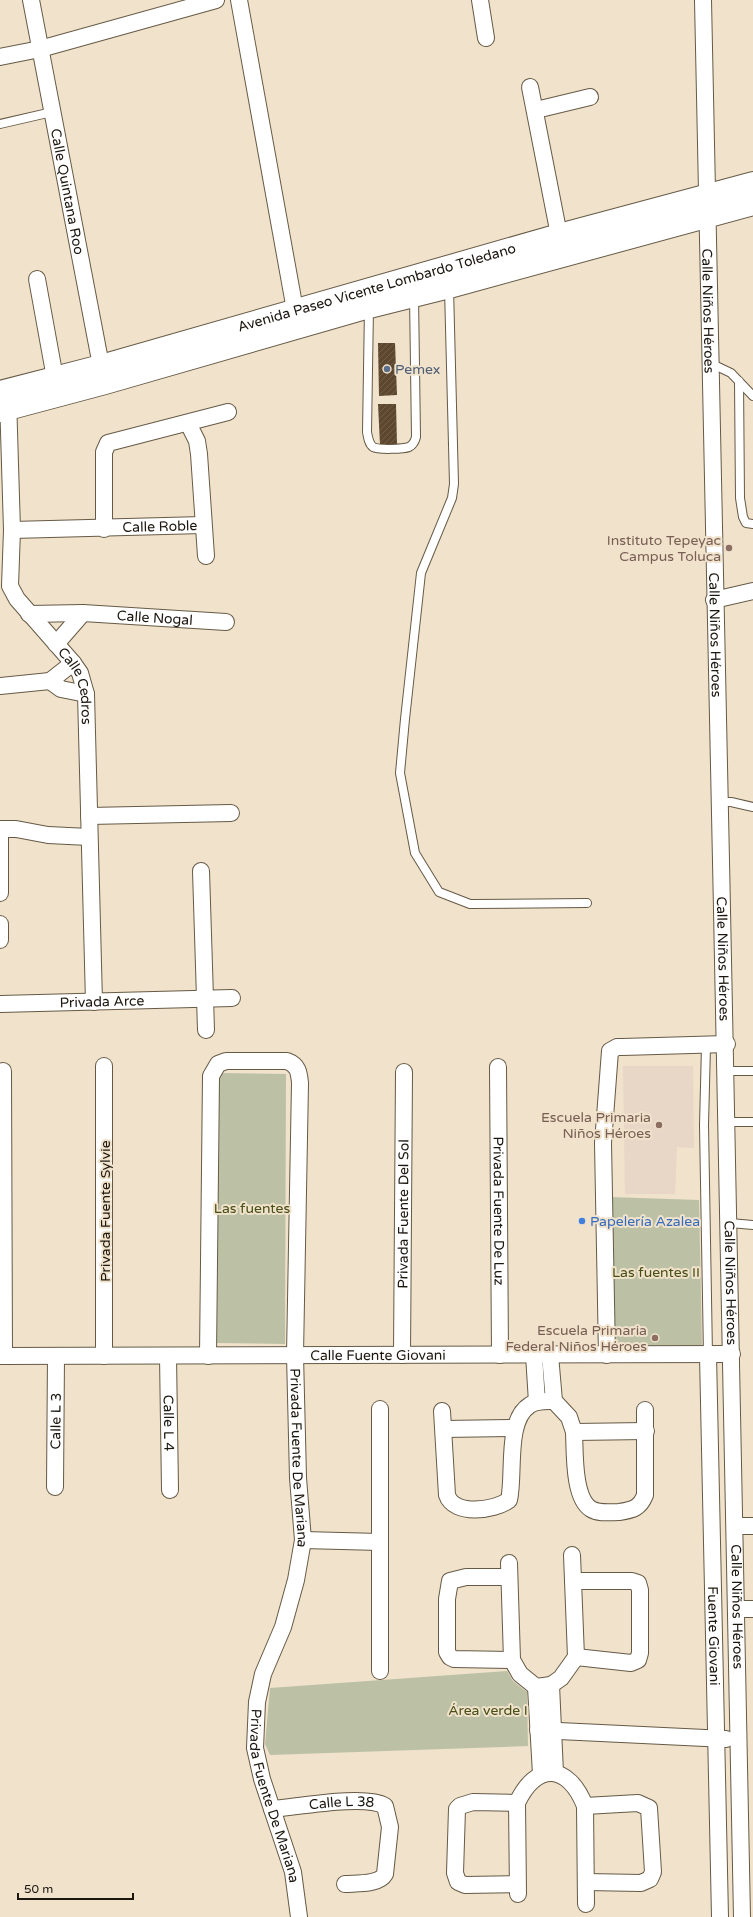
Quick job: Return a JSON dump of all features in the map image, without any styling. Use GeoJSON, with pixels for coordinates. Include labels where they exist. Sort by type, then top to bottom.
{"type":"FeatureCollection","features":[{"type":"Feature","properties":{"kind":"main road","name":"Avenida Paseo Vicente Lombardo Toledano"},"geometry":{"type":"LineString","coordinates":[[4,401],[103,375],[369,298],[706,207],[753,183]]}},
{"type":"Feature","properties":{"kind":"main road","name":"Avenida Paseo Vicente Lombardo Toledano"},"geometry":{"type":"LineString","coordinates":[[449,277],[560,235],[706,207],[753,204]]}},
{"type":"Feature","properties":{"kind":"main road","name":"Avenida Paseo Vicente Lombardo Toledano"},"geometry":{"type":"LineString","coordinates":[[4,401],[55,378],[103,375],[295,310],[369,298]]}},
{"type":"Feature","properties":{"kind":"street","name":"Calle Quintana Roo"},"geometry":{"type":"LineString","coordinates":[[31,0],[103,375]]}},
{"type":"Feature","properties":{"kind":"street"},"geometry":{"type":"LineString","coordinates":[[239,0],[295,310]]}},
{"type":"Feature","properties":{"kind":"street"},"geometry":{"type":"LineString","coordinates":[[480,0],[486,38]]}},
{"type":"Feature","properties":{"kind":"street","name":"Calle Niños Héroes"},"geometry":{"type":"LineString","coordinates":[[703,0],[714,600],[727,1044],[740,1739],[747,1817],[742,1917]]}},
{"type":"Feature","properties":{"kind":"street"},"geometry":{"type":"LineString","coordinates":[[0,57],[40,49],[207,1]]}},
{"type":"Feature","properties":{"kind":"street"},"geometry":{"type":"LineString","coordinates":[[530,87],[536,110],[560,235]]}},
{"type":"Feature","properties":{"kind":"street"},"geometry":{"type":"LineString","coordinates":[[536,110],[590,97]]}},
{"type":"Feature","properties":{"kind":"street"},"geometry":{"type":"LineString","coordinates":[[37,280],[55,378]]}},
{"type":"Feature","properties":{"kind":"street","name":"Calle Cedros"},"geometry":{"type":"LineString","coordinates":[[4,401],[12,530],[5,587],[74,663],[80,673],[86,694],[94,1002]]}},
{"type":"Feature","properties":{"kind":"street"},"geometry":{"type":"LineString","coordinates":[[104,529],[104,452],[108,443],[228,412]]}},
{"type":"Feature","properties":{"kind":"street","name":"Calle Roble"},"geometry":{"type":"LineString","coordinates":[[12,530],[104,529],[203,525],[199,454],[197,441],[188,423]]}},
{"type":"Feature","properties":{"kind":"street"},"geometry":{"type":"LineString","coordinates":[[203,525],[206,556]]}},
{"type":"Feature","properties":{"kind":"street"},"geometry":{"type":"LineString","coordinates":[[714,600],[753,591]]}},
{"type":"Feature","properties":{"kind":"street"},"geometry":{"type":"LineString","coordinates":[[56,644],[83,613]]}},
{"type":"Feature","properties":{"kind":"street","name":"Calle Nogal"},"geometry":{"type":"LineString","coordinates":[[29,614],[83,613],[226,622]]}},
{"type":"Feature","properties":{"kind":"street"},"geometry":{"type":"LineString","coordinates":[[0,686],[50,681],[74,663]]}},
{"type":"Feature","properties":{"kind":"street"},"geometry":{"type":"LineString","coordinates":[[50,681],[61,689],[86,694]]}},
{"type":"Feature","properties":{"kind":"street"},"geometry":{"type":"LineString","coordinates":[[89,816],[231,813]]}},
{"type":"Feature","properties":{"kind":"street"},"geometry":{"type":"LineString","coordinates":[[0,893],[0,829],[89,837]]}},
{"type":"Feature","properties":{"kind":"street"},"geometry":{"type":"LineString","coordinates":[[200,871],[206,1030]]}},
{"type":"Feature","properties":{"kind":"street"},"geometry":{"type":"LineString","coordinates":[[0,924],[0,940]]}},
{"type":"Feature","properties":{"kind":"street","name":"Privada Arce"},"geometry":{"type":"LineString","coordinates":[[0,1004],[232,998]]}},
{"type":"Feature","properties":{"kind":"street"},"geometry":{"type":"LineString","coordinates":[[607,1355],[603,1143],[610,1051],[617,1047],[706,1046],[727,1044]]}},
{"type":"Feature","properties":{"kind":"street","name":"Privada Fuente De Mariana"},"geometry":{"type":"LineString","coordinates":[[208,1356],[211,1076],[218,1064],[226,1061],[274,1060],[294,1064],[298,1071],[300,1083],[294,1355],[298,1478],[303,1540],[296,1580],[283,1627],[263,1674],[257,1702],[255,1748],[262,1779],[293,1872],[299,1917]]}},
{"type":"Feature","properties":{"kind":"street","name":"Privada Fuente Sylvie"},"geometry":{"type":"LineString","coordinates":[[104,1066],[104,1356]]}},
{"type":"Feature","properties":{"kind":"street","name":"Privada Fuente De Luz"},"geometry":{"type":"LineString","coordinates":[[498,1067],[500,1355]]}},
{"type":"Feature","properties":{"kind":"street"},"geometry":{"type":"LineString","coordinates":[[2,1356],[3,1071]]}},
{"type":"Feature","properties":{"kind":"street","name":"Privada Fuente Del Sol"},"geometry":{"type":"LineString","coordinates":[[402,1355],[404,1072]]}},
{"type":"Feature","properties":{"kind":"street","name":"Calle Fuente Giovani"},"geometry":{"type":"LineString","coordinates":[[2,1356],[732,1354]]}},
{"type":"Feature","properties":{"kind":"street"},"geometry":{"type":"LineString","coordinates":[[542,1355],[554,1401],[569,1417],[574,1432],[577,1476],[580,1492],[583,1500],[591,1509],[613,1512],[632,1510],[641,1505],[645,1495],[646,1431],[644,1410]]}},
{"type":"Feature","properties":{"kind":"street"},"geometry":{"type":"LineString","coordinates":[[537,1402],[542,1355]]}},
{"type":"Feature","properties":{"kind":"street","name":"Fuente Giovani"},"geometry":{"type":"LineString","coordinates":[[708,1355],[720,1917]]}},
{"type":"Feature","properties":{"kind":"street","name":"Calle L 3"},"geometry":{"type":"LineString","coordinates":[[55,1487],[56,1356]]}},
{"type":"Feature","properties":{"kind":"street","name":"Calle L 4"},"geometry":{"type":"LineString","coordinates":[[168,1356],[170,1490]]}},
{"type":"Feature","properties":{"kind":"street"},"geometry":{"type":"LineString","coordinates":[[442,1412],[447,1495],[449,1502],[464,1508],[485,1508],[502,1505],[509,1500],[512,1483],[514,1428],[529,1405],[537,1402],[554,1401]]}},
{"type":"Feature","properties":{"kind":"street"},"geometry":{"type":"LineString","coordinates":[[380,1409],[380,1671]]}},
{"type":"Feature","properties":{"kind":"street"},"geometry":{"type":"LineString","coordinates":[[444,1429],[514,1428]]}},
{"type":"Feature","properties":{"kind":"street"},"geometry":{"type":"LineString","coordinates":[[574,1432],[646,1431]]}},
{"type":"Feature","properties":{"kind":"street"},"geometry":{"type":"LineString","coordinates":[[736,1526],[753,1526]]}},
{"type":"Feature","properties":{"kind":"street"},"geometry":{"type":"LineString","coordinates":[[303,1540],[380,1542]]}},
{"type":"Feature","properties":{"kind":"street"},"geometry":{"type":"LineString","coordinates":[[543,1686],[561,1678],[576,1658],[572,1555]]}},
{"type":"Feature","properties":{"kind":"street"},"geometry":{"type":"LineString","coordinates":[[512,1660],[454,1659],[450,1657],[447,1652],[447,1599],[450,1582],[466,1577],[509,1570],[512,1660],[520,1674],[543,1686]]}},
{"type":"Feature","properties":{"kind":"street"},"geometry":{"type":"LineString","coordinates":[[573,1581],[632,1581],[638,1583],[640,1590],[640,1654],[638,1660],[631,1662],[576,1658]]}},
{"type":"Feature","properties":{"kind":"street"},"geometry":{"type":"LineString","coordinates":[[737,1609],[753,1609]]}},
{"type":"Feature","properties":{"kind":"street"},"geometry":{"type":"LineString","coordinates":[[543,1686],[548,1773]]}},
{"type":"Feature","properties":{"kind":"street"},"geometry":{"type":"LineString","coordinates":[[545,1730],[740,1739]]}},
{"type":"Feature","properties":{"kind":"street"},"geometry":{"type":"LineString","coordinates":[[517,1803],[473,1802],[460,1806],[457,1809],[455,1873],[458,1882],[465,1885],[518,1889],[517,1803],[523,1790],[548,1773]]}},
{"type":"Feature","properties":{"kind":"street"},"geometry":{"type":"LineString","coordinates":[[548,1773],[570,1781],[579,1791],[585,1806],[586,1904]]}},
{"type":"Feature","properties":{"kind":"street","name":"Calle L 38"},"geometry":{"type":"LineString","coordinates":[[272,1809],[358,1801],[381,1803],[385,1806],[390,1827],[387,1868],[383,1878],[374,1881],[345,1884]]}},
{"type":"Feature","properties":{"kind":"street"},"geometry":{"type":"LineString","coordinates":[[585,1806],[638,1803],[649,1808],[653,1872],[650,1879],[641,1883],[586,1882]]}},
{"type":"Feature","properties":{"kind":"lane"},"geometry":{"type":"LineString","coordinates":[[0,124],[52,112]]}},
{"type":"Feature","properties":{"kind":"lane"},"geometry":{"type":"LineString","coordinates":[[449,277],[454,484],[452,498],[421,573],[400,774],[415,853],[439,892],[470,904],[587,903]]}},
{"type":"Feature","properties":{"kind":"lane"},"geometry":{"type":"LineString","coordinates":[[369,298],[367,432],[369,441],[372,446],[378,449],[408,448],[415,441],[416,437],[414,287]]}},
{"type":"Feature","properties":{"kind":"lane"},"geometry":{"type":"LineString","coordinates":[[710,363],[731,373],[753,396]]}},
{"type":"Feature","properties":{"kind":"lane"},"geometry":{"type":"LineString","coordinates":[[739,381],[740,498],[743,517],[746,523],[753,524]]}},
{"type":"Feature","properties":{"kind":"lane"},"geometry":{"type":"LineString","coordinates":[[720,802],[730,802],[753,807]]}},
{"type":"Feature","properties":{"kind":"lane"},"geometry":{"type":"LineString","coordinates":[[706,1046],[704,1125],[708,1355]]}},
{"type":"Feature","properties":{"kind":"lane"},"geometry":{"type":"LineString","coordinates":[[727,1071],[753,1071]]}},
{"type":"Feature","properties":{"kind":"lane"},"geometry":{"type":"LineString","coordinates":[[728,1122],[753,1122]]}},
{"type":"Feature","properties":{"kind":"lane"},"geometry":{"type":"LineString","coordinates":[[730,1223],[753,1224]]}},
{"type":"Feature","properties":{"kind":"shaded area","name":"Escuela Primaria Niños Héroes"},"geometry":{"type":"Polygon","coordinates":[[[623,1066],[693,1066],[694,1148],[677,1147],[675,1194],[625,1194],[623,1066]]]}},
{"type":"Feature","properties":{"kind":"green space","name":"Las fuentes"},"geometry":{"type":"Polygon","coordinates":[[[218,1073],[286,1074],[285,1344],[217,1343],[218,1073]]]}},
{"type":"Feature","properties":{"kind":"green space","name":"Las fuentes II"},"geometry":{"type":"Polygon","coordinates":[[[610,1197],[699,1200],[702,1345],[613,1346],[610,1197]]]}},
{"type":"Feature","properties":{"kind":"green space","name":"Área verde I"},"geometry":{"type":"Polygon","coordinates":[[[507,1671],[513,1681],[527,1692],[528,1746],[270,1755],[265,1744],[270,1688],[507,1671]]]}},
{"type":"Feature","properties":{"kind":"building","name":"Pemex"},"geometry":{"type":"Polygon","coordinates":[[[378,343],[395,343],[397,395],[379,396],[378,343]]]}},
{"type":"Feature","properties":{"kind":"building","name":"Pemex"},"geometry":{"type":"Polygon","coordinates":[[[378,404],[396,404],[397,444],[380,445],[378,404]]]}},
{"type":"Feature","properties":{"kind":"place","name":"Pemex"},"geometry":{"type":"Point","coordinates":[387,369]}},
{"type":"Feature","properties":{"kind":"place","name":"Instituto Tepeyac Campus Toluca"},"geometry":{"type":"Point","coordinates":[729,548]}},
{"type":"Feature","properties":{"kind":"place","name":"Escuela Primaria Niños Héroes"},"geometry":{"type":"Point","coordinates":[659,1125]}},
{"type":"Feature","properties":{"kind":"place","name":"Papelería Azalea"},"geometry":{"type":"Point","coordinates":[582,1221]}},
{"type":"Feature","properties":{"kind":"place","name":"Escuela Primaria Federal Niños Héroes"},"geometry":{"type":"Point","coordinates":[655,1338]}}]}
